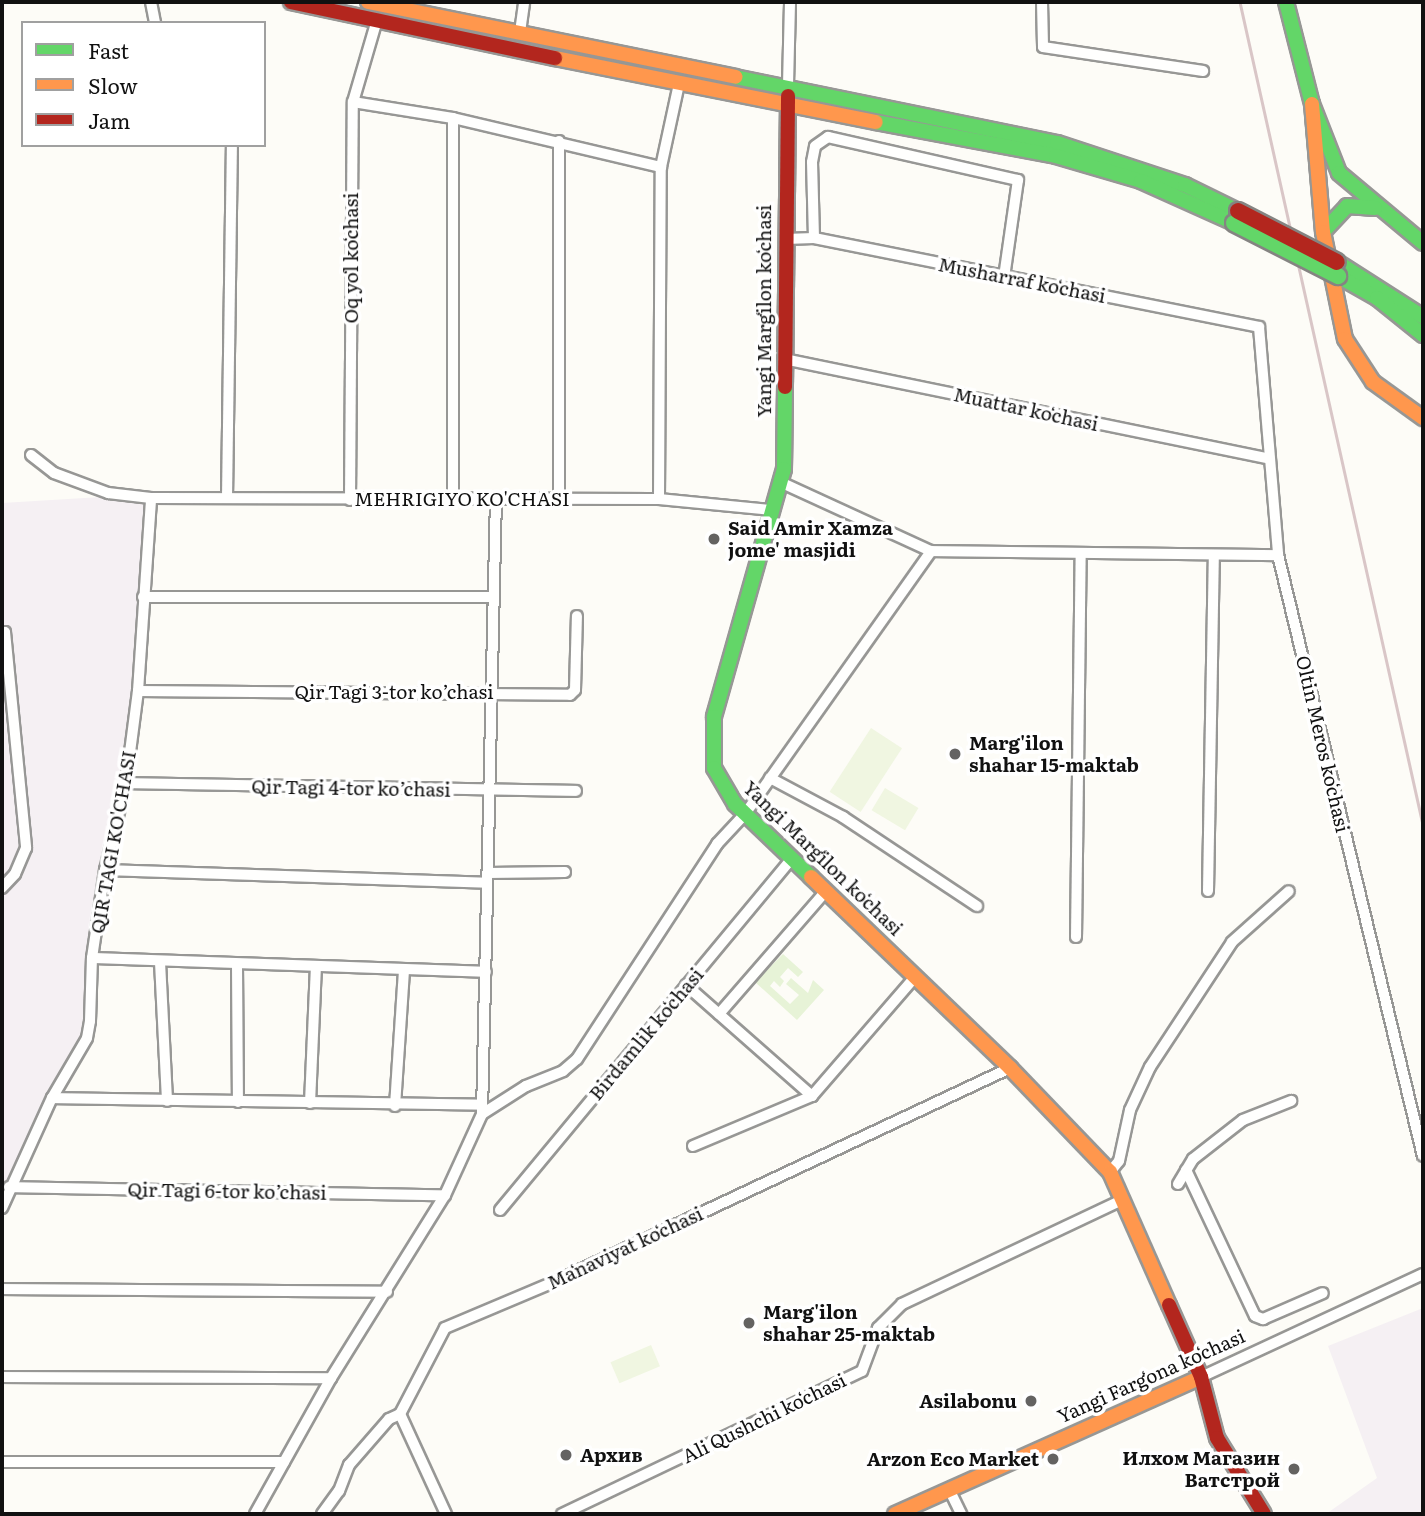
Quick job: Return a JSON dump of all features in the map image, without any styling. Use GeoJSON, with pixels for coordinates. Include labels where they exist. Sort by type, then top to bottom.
{"type":"FeatureCollection","features":[{"type":"Feature","properties":{"kind":"main road"},"geometry":{"type":"LineString","coordinates":[[291,2],[378,7],[520,32],[788,85],[1057,143],[1185,185],[1236,217],[1423,317]]}},
{"type":"Feature","properties":{"kind":"main road"},"geometry":{"type":"LineString","coordinates":[[1286,2],[1312,104],[1339,173],[1380,211],[1423,243]]}},
{"type":"Feature","properties":{"kind":"main road"},"geometry":{"type":"LineString","coordinates":[[378,7],[679,84],[788,102],[1056,156],[1141,181],[1236,217]]}},
{"type":"Feature","properties":{"kind":"main road","name":"Yangi Margʻilon koʻchasi"},"geometry":{"type":"LineString","coordinates":[[788,85],[780,482],[712,729],[715,768],[727,793],[745,814],[1010,1068],[1110,1172],[1201,1377],[1217,1438],[1264,1514]]}},
{"type":"Feature","properties":{"kind":"main road"},"geometry":{"type":"LineString","coordinates":[[1312,104],[1323,232],[1337,311],[1354,356],[1373,382],[1423,418]]}},
{"type":"Feature","properties":{"kind":"main road"},"geometry":{"type":"LineString","coordinates":[[1323,232],[1347,206],[1364,204],[1380,211]]}},
{"type":"Feature","properties":{"kind":"main road"},"geometry":{"type":"LineString","coordinates":[[1337,269],[1423,335]]}},
{"type":"Feature","properties":{"kind":"main road","name":"Yangi Fargʻona koʻchasi"},"geometry":{"type":"LineString","coordinates":[[895,1514],[1201,1377]]}},
{"type":"Feature","properties":{"kind":"street"},"geometry":{"type":"LineString","coordinates":[[151,2],[155,21]]}},
{"type":"Feature","properties":{"kind":"street"},"geometry":{"type":"LineString","coordinates":[[520,32],[524,2]]}},
{"type":"Feature","properties":{"kind":"street"},"geometry":{"type":"LineString","coordinates":[[788,85],[790,2]]}},
{"type":"Feature","properties":{"kind":"street"},"geometry":{"type":"LineString","coordinates":[[1042,2],[1043,47],[1203,71]]}},
{"type":"Feature","properties":{"kind":"street","name":"Oq yoʻl koʻchasi"},"geometry":{"type":"LineString","coordinates":[[350,500],[353,102],[378,7]]}},
{"type":"Feature","properties":{"kind":"street"},"geometry":{"type":"LineString","coordinates":[[659,499],[661,167],[679,84]]}},
{"type":"Feature","properties":{"kind":"street"},"geometry":{"type":"LineString","coordinates":[[353,102],[453,118],[661,167]]}},
{"type":"Feature","properties":{"kind":"street"},"geometry":{"type":"LineString","coordinates":[[453,118],[453,498]]}},
{"type":"Feature","properties":{"kind":"street"},"geometry":{"type":"LineString","coordinates":[[814,238],[812,162],[815,146],[828,137],[1018,180],[1004,277]]}},
{"type":"Feature","properties":{"kind":"street"},"geometry":{"type":"LineString","coordinates":[[559,141],[559,499]]}},
{"type":"Feature","properties":{"kind":"street"},"geometry":{"type":"LineString","coordinates":[[227,498],[232,147]]}},
{"type":"Feature","properties":{"kind":"street","name":"Musharraf koʻchasi"},"geometry":{"type":"LineString","coordinates":[[785,239],[814,238],[1259,327]]}},
{"type":"Feature","properties":{"kind":"street","name":"Oltin Meros koʻchasi"},"geometry":{"type":"LineString","coordinates":[[1259,327],[1278,555],[1423,1156]]}},
{"type":"Feature","properties":{"kind":"street","name":"Muattar koʻchasi"},"geometry":{"type":"LineString","coordinates":[[784,359],[1268,458]]}},
{"type":"Feature","properties":{"kind":"street","name":"MEHRIGIYO KO'CHASI"},"geometry":{"type":"LineString","coordinates":[[31,455],[54,473],[108,493],[151,498],[659,499],[772,510]]}},
{"type":"Feature","properties":{"kind":"street"},"geometry":{"type":"LineString","coordinates":[[780,482],[931,551],[1081,555],[1278,555]]}},
{"type":"Feature","properties":{"kind":"street","name":"QIR TAGI KO'CHASI"},"geometry":{"type":"LineString","coordinates":[[2,1208],[9,1187],[52,1098],[87,1038],[92,958],[105,870],[126,783],[138,691],[151,498]]}},
{"type":"Feature","properties":{"kind":"street"},"geometry":{"type":"LineString","coordinates":[[255,1514],[331,1378],[445,1195],[482,1110],[496,498]]}},
{"type":"Feature","properties":{"kind":"street"},"geometry":{"type":"LineString","coordinates":[[52,1098],[310,1103],[482,1110],[577,1059],[709,855],[745,814],[931,551]]}},
{"type":"Feature","properties":{"kind":"street"},"geometry":{"type":"LineString","coordinates":[[1076,937],[1081,555]]}},
{"type":"Feature","properties":{"kind":"street"},"geometry":{"type":"LineString","coordinates":[[1208,891],[1214,555]]}},
{"type":"Feature","properties":{"kind":"street"},"geometry":{"type":"LineString","coordinates":[[143,597],[494,597]]}},
{"type":"Feature","properties":{"kind":"street","name":"Qir Tagi 3-tor koʼchasi"},"geometry":{"type":"LineString","coordinates":[[138,691],[491,692],[570,695],[575,690],[577,616]]}},
{"type":"Feature","properties":{"kind":"street"},"geometry":{"type":"LineString","coordinates":[[2,633],[5,632],[26,848],[15,874],[2,888]]}},
{"type":"Feature","properties":{"kind":"street"},"geometry":{"type":"LineString","coordinates":[[770,778],[843,817],[977,906]]}},
{"type":"Feature","properties":{"kind":"street","name":"Qir Tagi 4-tor koʼchasi"},"geometry":{"type":"LineString","coordinates":[[126,783],[576,791]]}},
{"type":"Feature","properties":{"kind":"street","name":"Birdamlik koʻchasi"},"geometry":{"type":"LineString","coordinates":[[500,1210],[792,859]]}},
{"type":"Feature","properties":{"kind":"street"},"geometry":{"type":"LineString","coordinates":[[105,870],[487,878],[565,873]]}},
{"type":"Feature","properties":{"kind":"street"},"geometry":{"type":"LineString","coordinates":[[719,1014],[826,891]]}},
{"type":"Feature","properties":{"kind":"street"},"geometry":{"type":"LineString","coordinates":[[1110,1172],[1119,1161],[1130,1110],[1157,1056],[1232,942],[1289,891]]}},
{"type":"Feature","properties":{"kind":"street"},"geometry":{"type":"LineString","coordinates":[[92,958],[486,972]]}},
{"type":"Feature","properties":{"kind":"street"},"geometry":{"type":"LineString","coordinates":[[160,962],[167,1101]]}},
{"type":"Feature","properties":{"kind":"street"},"geometry":{"type":"LineString","coordinates":[[237,965],[238,1102]]}},
{"type":"Feature","properties":{"kind":"street"},"geometry":{"type":"LineString","coordinates":[[310,1103],[316,966]]}},
{"type":"Feature","properties":{"kind":"street"},"geometry":{"type":"LineString","coordinates":[[395,1106],[404,970]]}},
{"type":"Feature","properties":{"kind":"street"},"geometry":{"type":"LineString","coordinates":[[693,1146],[812,1096],[915,977]]}},
{"type":"Feature","properties":{"kind":"street"},"geometry":{"type":"LineString","coordinates":[[687,985],[812,1096]]}},
{"type":"Feature","properties":{"kind":"street","name":"Maʻnaviyat koʻchasi"},"geometry":{"type":"LineString","coordinates":[[322,1514],[339,1491],[349,1465],[389,1419],[400,1414],[445,1328],[554,1282],[1010,1068]]}},
{"type":"Feature","properties":{"kind":"street"},"geometry":{"type":"LineString","coordinates":[[1178,1184],[1193,1159],[1243,1120],[1291,1101]]}},
{"type":"Feature","properties":{"kind":"street"},"geometry":{"type":"LineString","coordinates":[[1186,1170],[1255,1316],[1263,1319],[1323,1293]]}},
{"type":"Feature","properties":{"kind":"street","name":"Qir Tagi 6-tor koʼchasi"},"geometry":{"type":"LineString","coordinates":[[9,1187],[445,1195]]}},
{"type":"Feature","properties":{"kind":"street","name":"Ali Qushchi koʻchasi"},"geometry":{"type":"LineString","coordinates":[[562,1514],[862,1371],[878,1328],[902,1304],[1122,1199]]}},
{"type":"Feature","properties":{"kind":"street","name":"Yangi Fargʻona koʻchasi"},"geometry":{"type":"LineString","coordinates":[[1201,1377],[1423,1274]]}},
{"type":"Feature","properties":{"kind":"street"},"geometry":{"type":"LineString","coordinates":[[2,1289],[387,1292]]}},
{"type":"Feature","properties":{"kind":"street"},"geometry":{"type":"LineString","coordinates":[[2,1377],[331,1378]]}},
{"type":"Feature","properties":{"kind":"street"},"geometry":{"type":"LineString","coordinates":[[400,1414],[446,1514]]}},
{"type":"Feature","properties":{"kind":"street"},"geometry":{"type":"LineString","coordinates":[[2,1462],[284,1462]]}},
{"type":"Feature","properties":{"kind":"street"},"geometry":{"type":"LineString","coordinates":[[949,1489],[961,1514]]}},
{"type":"Feature","properties":{"kind":"shaded area"},"geometry":{"type":"Polygon","coordinates":[[[101,497],[149,500],[136,694],[84,1036],[2,1196],[2,503],[101,497]]]}},
{"type":"Feature","properties":{"kind":"shaded area"},"geometry":{"type":"Polygon","coordinates":[[[1423,1308],[1423,1514],[1326,1514],[1377,1478],[1328,1346],[1423,1308]]]}},
{"type":"Feature","properties":{"kind":"green space"},"geometry":{"type":"Polygon","coordinates":[[[871,728],[902,748],[861,812],[830,792],[871,728]]]}},
{"type":"Feature","properties":{"kind":"green space"},"geometry":{"type":"Polygon","coordinates":[[[885,788],[918,808],[905,830],[872,810],[885,788]]]}},
{"type":"Feature","properties":{"kind":"green space"},"geometry":{"type":"Polygon","coordinates":[[[783,954],[803,972],[798,977],[788,968],[780,977],[784,981],[780,987],[774,981],[770,986],[790,1004],[799,995],[786,984],[791,978],[808,993],[813,980],[824,990],[797,1020],[755,982],[783,954]]]}},
{"type":"Feature","properties":{"kind":"green space"},"geometry":{"type":"Polygon","coordinates":[[[651,1345],[660,1366],[619,1383],[610,1362],[651,1345]]]}},
{"type":"Feature","properties":{"kind":"railway"},"geometry":{"type":"LineString","coordinates":[[1240,2],[1423,825]]}},
{"type":"Feature","properties":{"kind":"traffic: fast"},"geometry":{"type":"LineString","coordinates":[[1286,2],[1312,104],[1339,173],[1423,243]]}},
{"type":"Feature","properties":{"kind":"traffic: fast"},"geometry":{"type":"LineString","coordinates":[[735,77],[1057,143],[1185,185],[1238,211]]}},
{"type":"Feature","properties":{"kind":"traffic: fast"},"geometry":{"type":"LineString","coordinates":[[876,122],[1056,156],[1141,181],[1234,223]]}},
{"type":"Feature","properties":{"kind":"traffic: fast"},"geometry":{"type":"LineString","coordinates":[[1323,232],[1347,206],[1375,208]]}},
{"type":"Feature","properties":{"kind":"traffic: fast"},"geometry":{"type":"LineString","coordinates":[[1234,223],[1338,276]]}},
{"type":"Feature","properties":{"kind":"traffic: fast"},"geometry":{"type":"LineString","coordinates":[[1337,262],[1423,317]]}},
{"type":"Feature","properties":{"kind":"traffic: fast"},"geometry":{"type":"LineString","coordinates":[[1338,276],[1377,298],[1423,335]]}},
{"type":"Feature","properties":{"kind":"traffic: fast"},"geometry":{"type":"LineString","coordinates":[[785,387],[784,469],[714,717],[714,768],[735,804],[811,877]]}},
{"type":"Feature","properties":{"kind":"traffic: slow"},"geometry":{"type":"LineString","coordinates":[[368,2],[735,77]]}},
{"type":"Feature","properties":{"kind":"traffic: slow"},"geometry":{"type":"LineString","coordinates":[[555,58],[876,122]]}},
{"type":"Feature","properties":{"kind":"traffic: slow"},"geometry":{"type":"LineString","coordinates":[[1312,104],[1323,232],[1345,339],[1373,382],[1423,418]]}},
{"type":"Feature","properties":{"kind":"traffic: slow"},"geometry":{"type":"LineString","coordinates":[[811,877],[1010,1068],[1110,1172],[1169,1305]]}},
{"type":"Feature","properties":{"kind":"traffic: slow"},"geometry":{"type":"LineString","coordinates":[[895,1514],[1201,1377]]}},
{"type":"Feature","properties":{"kind":"traffic: jam"},"geometry":{"type":"LineString","coordinates":[[291,2],[555,58]]}},
{"type":"Feature","properties":{"kind":"traffic: jam"},"geometry":{"type":"LineString","coordinates":[[785,387],[788,96]]}},
{"type":"Feature","properties":{"kind":"traffic: jam"},"geometry":{"type":"LineString","coordinates":[[1238,211],[1337,262]]}},
{"type":"Feature","properties":{"kind":"traffic: jam"},"geometry":{"type":"LineString","coordinates":[[1169,1305],[1201,1377],[1217,1438],[1264,1514]]}},
{"type":"Feature","properties":{"kind":"place","name":"Said Amir Xamza jome' masjidi"},"geometry":{"type":"Point","coordinates":[714,539]}},
{"type":"Feature","properties":{"kind":"place","name":"Marg'ilon shahar 15-maktab"},"geometry":{"type":"Point","coordinates":[955,754]}},
{"type":"Feature","properties":{"kind":"place","name":"Marg'ilon shahar 25-maktab"},"geometry":{"type":"Point","coordinates":[749,1323]}},
{"type":"Feature","properties":{"kind":"place","name":"Asilabonu"},"geometry":{"type":"Point","coordinates":[1031,1401]}},
{"type":"Feature","properties":{"kind":"place","name":"Архив"},"geometry":{"type":"Point","coordinates":[566,1455]}},
{"type":"Feature","properties":{"kind":"place","name":"Arzon Eco Market"},"geometry":{"type":"Point","coordinates":[1053,1459]}},
{"type":"Feature","properties":{"kind":"place","name":"Илхом Магазин Ватстрой"},"geometry":{"type":"Point","coordinates":[1294,1469]}}]}
